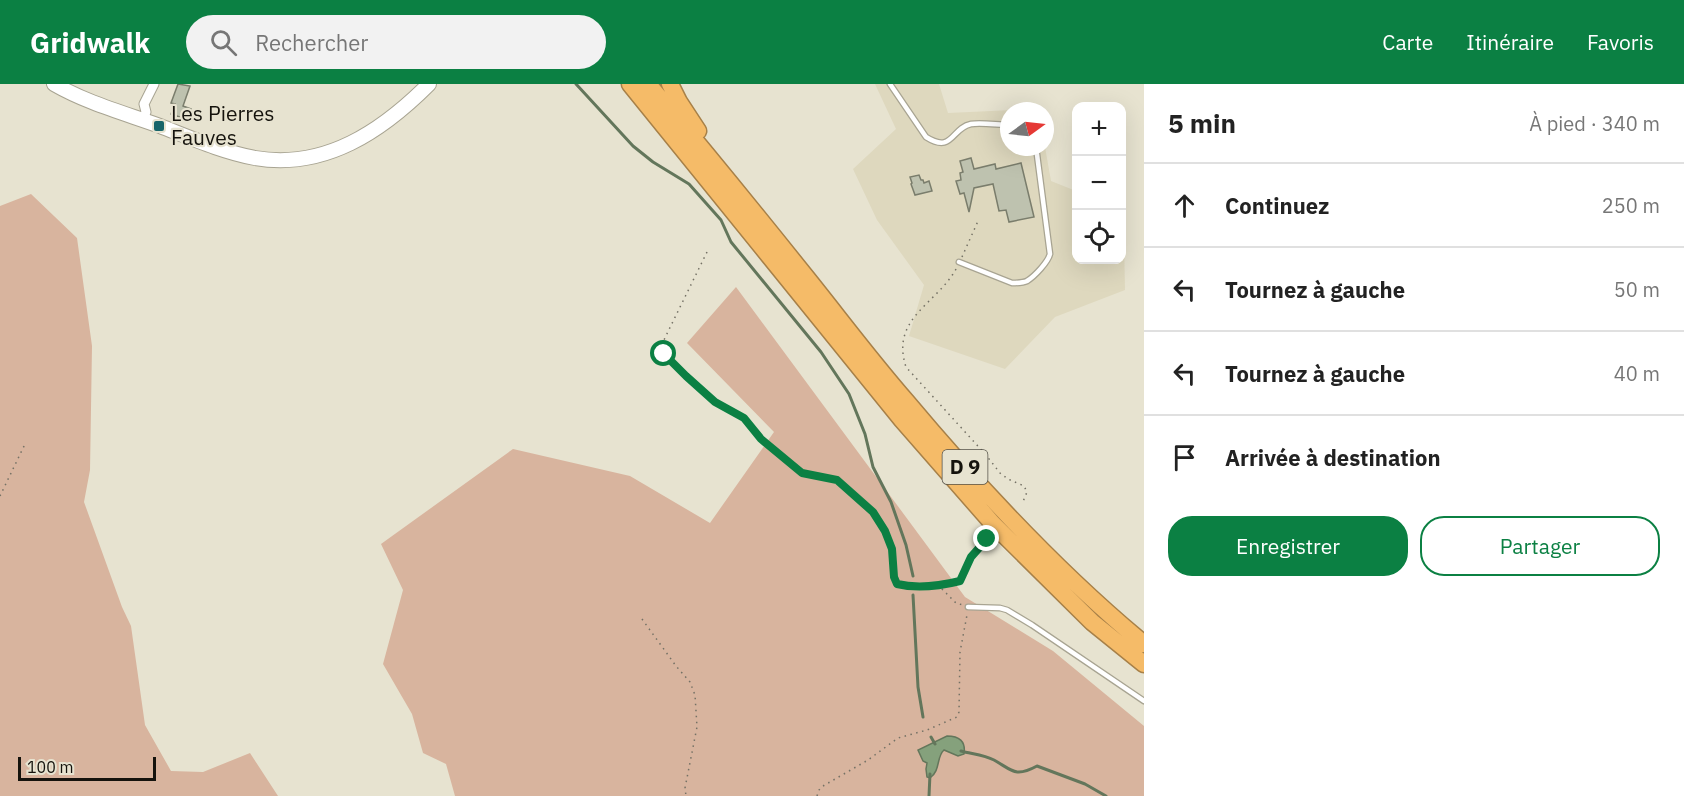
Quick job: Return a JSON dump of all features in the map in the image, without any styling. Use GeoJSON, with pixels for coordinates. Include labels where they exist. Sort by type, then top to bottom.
{"type":"FeatureCollection","features":[{"type":"Feature","properties":{"kind":"highway"},"geometry":{"type":"LineString","coordinates":[[619,84],[747,228]]}},
{"type":"Feature","properties":{"kind":"highway","name":"D 9"},"geometry":{"type":"LineString","coordinates":[[630,84],[902,420],[993,524],[1092,622],[1144,664]]}},
{"type":"Feature","properties":{"kind":"highway","name":"D 9"},"geometry":{"type":"LineString","coordinates":[[648,84],[905,401],[1017,525],[1086,594],[1144,644]]}},
{"type":"Feature","properties":{"kind":"highway"},"geometry":{"type":"LineString","coordinates":[[670,84],[708,146],[804,274]]}},
{"type":"Feature","properties":{"kind":"highway"},"geometry":{"type":"LineString","coordinates":[[1017,525],[1144,631]]}},
{"type":"Feature","properties":{"kind":"street"},"geometry":{"type":"LineString","coordinates":[[54,84],[137,118],[242,155],[257,158],[296,159],[334,150],[360,139],[429,85]]}},
{"type":"Feature","properties":{"kind":"street"},"geometry":{"type":"LineString","coordinates":[[137,118],[146,112],[144,104],[154,84]]}},
{"type":"Feature","properties":{"kind":"lane"},"geometry":{"type":"LineString","coordinates":[[890,84],[926,137],[934,142],[948,142],[970,124],[1000,125]]}},
{"type":"Feature","properties":{"kind":"lane"},"geometry":{"type":"LineString","coordinates":[[959,262],[1012,283],[1020,283],[1027,281],[1049,261],[1037,156]]}},
{"type":"Feature","properties":{"kind":"lane"},"geometry":{"type":"LineString","coordinates":[[968,607],[1006,610],[1144,701]]}},
{"type":"Feature","properties":{"kind":"path"},"geometry":{"type":"LineString","coordinates":[[978,221],[948,282],[908,325],[904,335],[902,357],[906,367],[1000,473],[1024,486],[1027,492],[1022,504]]}},
{"type":"Feature","properties":{"kind":"path"},"geometry":{"type":"LineString","coordinates":[[707,252],[660,348],[664,354],[715,402],[744,418],[761,439],[802,473],[837,480],[873,512],[885,531],[892,549],[894,577],[897,584],[939,586],[960,581],[971,557],[987,539]]}},
{"type":"Feature","properties":{"kind":"path"},"geometry":{"type":"LineString","coordinates":[[0,496],[26,444]]}},
{"type":"Feature","properties":{"kind":"path"},"geometry":{"type":"LineString","coordinates":[[817,796],[823,786],[868,760],[898,738],[927,730],[957,717],[960,652],[968,607],[956,603],[939,586]]}},
{"type":"Feature","properties":{"kind":"path"},"geometry":{"type":"LineString","coordinates":[[642,619],[690,682],[695,695],[697,727],[685,789],[686,796]]}},
{"type":"Feature","properties":{"kind":"shaded area"},"geometry":{"type":"Polygon","coordinates":[[[875,84],[939,84],[948,113],[1000,111],[1000,156],[1047,156],[1051,181],[1072,189],[1072,264],[1124,264],[1125,290],[1055,317],[1005,369],[909,336],[924,285],[877,220],[853,169],[896,129],[875,84]]]}},
{"type":"Feature","properties":{"kind":"shaded area"},"geometry":{"type":"Polygon","coordinates":[[[31,194],[77,238],[92,346],[90,470],[84,502],[131,626],[145,725],[171,771],[203,772],[250,753],[278,796],[0,796],[0,206],[31,194]]]}},
{"type":"Feature","properties":{"kind":"shaded area"},"geometry":{"type":"Polygon","coordinates":[[[736,287],[965,597],[1053,651],[1144,726],[1144,796],[455,796],[446,764],[423,753],[412,714],[383,664],[403,590],[381,544],[513,449],[630,476],[710,523],[774,432],[687,343],[736,287]]]}},
{"type":"Feature","properties":{"kind":"shaded area"},"geometry":{"type":"Polygon","coordinates":[[[947,736],[961,740],[964,754],[958,756],[944,750],[936,771],[930,778],[927,777],[927,763],[923,761],[918,750],[947,736]]]}},
{"type":"Feature","properties":{"kind":"building"},"geometry":{"type":"Polygon","coordinates":[[[178,84],[190,86],[183,106],[191,109],[188,120],[171,114],[175,104],[171,103],[178,84]]]}},
{"type":"Feature","properties":{"kind":"building"},"geometry":{"type":"Polygon","coordinates":[[[971,158],[974,169],[995,164],[996,169],[1021,163],[1034,217],[1009,222],[1006,210],[999,211],[993,184],[974,188],[969,212],[964,193],[960,194],[956,181],[961,180],[960,173],[963,172],[960,161],[971,158]]]}},
{"type":"Feature","properties":{"kind":"building"},"geometry":{"type":"Polygon","coordinates":[[[919,175],[924,183],[929,181],[932,191],[915,195],[910,177],[919,175]]]}},
{"type":"Feature","properties":{"kind":"waterway"},"geometry":{"type":"LineString","coordinates":[[576,84],[633,146],[653,162],[689,184],[721,220],[731,242],[821,352],[849,394],[865,434],[873,467],[891,502],[906,545],[913,576]]}},
{"type":"Feature","properties":{"kind":"waterway"},"geometry":{"type":"LineString","coordinates":[[913,595],[918,687],[923,717]]}},
{"type":"Feature","properties":{"kind":"waterway"},"geometry":{"type":"LineString","coordinates":[[931,737],[935,744]]}},
{"type":"Feature","properties":{"kind":"waterway"},"geometry":{"type":"LineString","coordinates":[[961,751],[990,758],[1018,772],[1024,772],[1037,766],[1085,784],[1106,796]]}},
{"type":"Feature","properties":{"kind":"waterway"},"geometry":{"type":"LineString","coordinates":[[929,796],[930,774]]}},
{"type":"Feature","properties":{"kind":"place","name":"Les Pierres Fauves"},"geometry":{"type":"Point","coordinates":[159,126]}},
{"type":"Feature","properties":{"kind":"route"},"geometry":{"type":"LineString","coordinates":[[664,354],[715,402],[744,418],[761,439],[802,473],[837,480],[873,512],[885,531],[892,549],[894,577],[897,584],[939,586],[960,581],[971,557],[987,539]]}}]}
